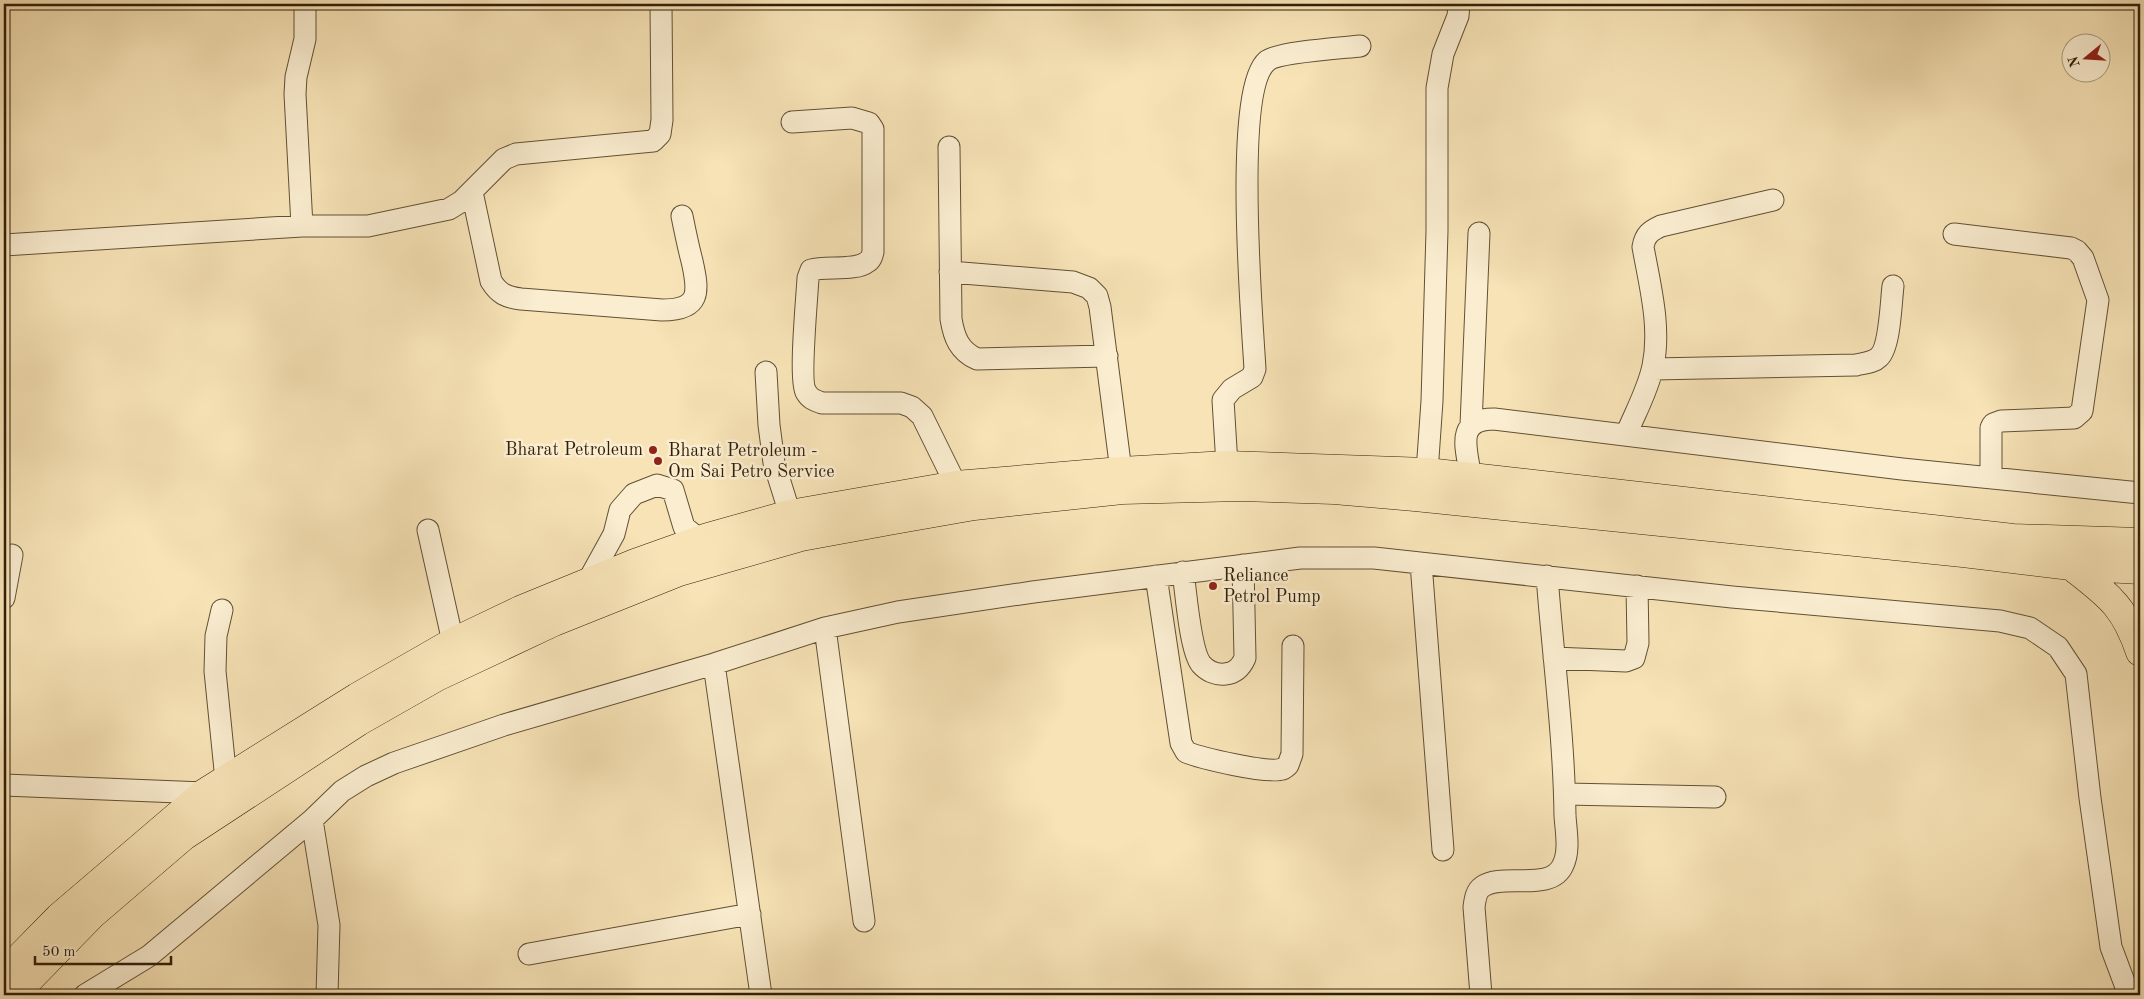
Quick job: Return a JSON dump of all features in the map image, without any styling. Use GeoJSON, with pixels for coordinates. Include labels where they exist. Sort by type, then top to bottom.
{"type":"FeatureCollection","features":[{"type":"Feature","properties":{"kind":"highway"},"geometry":{"type":"LineString","coordinates":[[4,973],[59,917],[215,786],[272,749],[453,642],[520,610],[635,563],[700,540],[790,514],[956,484],[1227,465],[1427,472],[2013,538],[2140,542]]}},
{"type":"Feature","properties":{"kind":"highway"},"geometry":{"type":"LineString","coordinates":[[14,995],[93,914],[184,836],[358,722],[437,677],[554,622],[679,572],[801,537],[974,506],[1122,490],[1242,487],[1334,490],[1415,497],[1963,553],[2071,566],[2140,570]]}},
{"type":"Feature","properties":{"kind":"highway"},"geometry":{"type":"LineString","coordinates":[[2071,566],[2112,598],[2132,630],[2140,652]]}},
{"type":"Feature","properties":{"kind":"street"},"geometry":{"type":"LineString","coordinates":[[302,226],[295,94],[296,77],[305,39],[305,4]]}},
{"type":"Feature","properties":{"kind":"street"},"geometry":{"type":"LineString","coordinates":[[4,245],[302,226],[357,227],[380,224],[449,209],[472,192],[504,159],[516,154],[653,141],[660,134],[662,120],[661,4]]}},
{"type":"Feature","properties":{"kind":"street"},"geometry":{"type":"LineString","coordinates":[[1427,472],[1432,401],[1438,231],[1437,88],[1443,54],[1458,16],[1460,4]]}},
{"type":"Feature","properties":{"kind":"street"},"geometry":{"type":"LineString","coordinates":[[1227,465],[1223,400],[1232,389],[1252,377],[1255,369],[1247,216],[1246,156],[1255,82],[1261,68],[1269,60],[1282,56],[1360,46]]}},
{"type":"Feature","properties":{"kind":"street"},"geometry":{"type":"LineString","coordinates":[[792,122],[852,118],[861,119],[869,123],[873,129],[874,252],[870,261],[863,265],[811,270],[808,278],[804,341],[804,391],[811,399],[822,403],[893,402],[912,407],[922,416],[956,484]]}},
{"type":"Feature","properties":{"kind":"street"},"geometry":{"type":"LineString","coordinates":[[949,147],[950,272],[953,332],[958,344],[966,355],[977,359],[990,360],[1106,356]]}},
{"type":"Feature","properties":{"kind":"street"},"geometry":{"type":"LineString","coordinates":[[472,192],[491,281],[496,290],[506,297],[521,300],[662,310],[676,310],[688,306],[695,297],[697,285],[682,216]]}},
{"type":"Feature","properties":{"kind":"street"},"geometry":{"type":"LineString","coordinates":[[1626,435],[1653,369],[1657,334],[1643,247],[1644,239],[1650,231],[1661,226],[1773,200]]}},
{"type":"Feature","properties":{"kind":"street"},"geometry":{"type":"LineString","coordinates":[[1471,478],[1465,436],[1471,425],[1479,233]]}},
{"type":"Feature","properties":{"kind":"street"},"geometry":{"type":"LineString","coordinates":[[1954,234],[2071,248],[2077,251],[2083,258],[2098,300],[2082,411],[2074,418],[2001,421],[1993,424],[1991,428],[1991,478]]}},
{"type":"Feature","properties":{"kind":"street"},"geometry":{"type":"LineString","coordinates":[[950,272],[1072,282],[1089,288],[1097,296],[1121,471]]}},
{"type":"Feature","properties":{"kind":"street"},"geometry":{"type":"LineString","coordinates":[[1653,369],[1856,365],[1870,363],[1880,356],[1886,342],[1893,286]]}},
{"type":"Feature","properties":{"kind":"street"},"geometry":{"type":"LineString","coordinates":[[766,372],[769,425],[774,463],[790,514]]}},
{"type":"Feature","properties":{"kind":"street"},"geometry":{"type":"LineString","coordinates":[[1471,425],[1481,419],[1494,419],[1991,478],[2140,493]]}},
{"type":"Feature","properties":{"kind":"street"},"geometry":{"type":"LineString","coordinates":[[587,582],[614,534],[620,510],[634,494],[657,485],[673,490],[684,527],[700,540]]}},
{"type":"Feature","properties":{"kind":"street"},"geometry":{"type":"LineString","coordinates":[[428,530],[453,642]]}},
{"type":"Feature","properties":{"kind":"street"},"geometry":{"type":"LineString","coordinates":[[4,598],[12,555]]}},
{"type":"Feature","properties":{"kind":"street"},"geometry":{"type":"LineString","coordinates":[[85,995],[149,956],[312,820],[342,791],[366,776],[394,763],[504,725],[714,664],[825,628],[898,612],[1183,572],[1300,558],[1345,556],[2000,621],[2030,628],[2058,646],[2076,674],[2090,798],[2111,947],[2129,995]]}},
{"type":"Feature","properties":{"kind":"street"},"geometry":{"type":"LineString","coordinates":[[1421,563],[1443,850]]}},
{"type":"Feature","properties":{"kind":"street"},"geometry":{"type":"LineString","coordinates":[[1183,572],[1195,651],[1201,664],[1213,673],[1224,674],[1234,672],[1241,666],[1245,658],[1242,565]]}},
{"type":"Feature","properties":{"kind":"street"},"geometry":{"type":"LineString","coordinates":[[1156,576],[1181,743],[1186,752],[1207,759],[1270,770],[1281,770],[1288,765],[1292,754],[1293,646]]}},
{"type":"Feature","properties":{"kind":"street"},"geometry":{"type":"LineString","coordinates":[[1481,995],[1474,907],[1475,897],[1481,887],[1492,882],[1545,879],[1556,874],[1563,865],[1566,850],[1565,794],[1547,576]]}},
{"type":"Feature","properties":{"kind":"street"},"geometry":{"type":"LineString","coordinates":[[1554,658],[1626,661],[1634,658],[1638,643],[1637,586]]}},
{"type":"Feature","properties":{"kind":"street"},"geometry":{"type":"LineString","coordinates":[[4,785],[215,786],[216,636],[222,610]]}},
{"type":"Feature","properties":{"kind":"street"},"geometry":{"type":"LineString","coordinates":[[825,628],[864,921]]}},
{"type":"Feature","properties":{"kind":"street"},"geometry":{"type":"LineString","coordinates":[[714,664],[761,995]]}},
{"type":"Feature","properties":{"kind":"street"},"geometry":{"type":"LineString","coordinates":[[1565,794],[1715,797]]}},
{"type":"Feature","properties":{"kind":"street"},"geometry":{"type":"LineString","coordinates":[[312,820],[328,925],[327,995]]}},
{"type":"Feature","properties":{"kind":"street"},"geometry":{"type":"LineString","coordinates":[[529,954],[750,914]]}},
{"type":"Feature","properties":{"kind":"place","name":"Bharat Petroleum"},"geometry":{"type":"Point","coordinates":[653,450]}},
{"type":"Feature","properties":{"kind":"place","name":"Bharat Petroleum - Om Sai Petro Service"},"geometry":{"type":"Point","coordinates":[658,461]}},
{"type":"Feature","properties":{"kind":"place","name":"Reliance Petrol Pump"},"geometry":{"type":"Point","coordinates":[1213,586]}}]}
